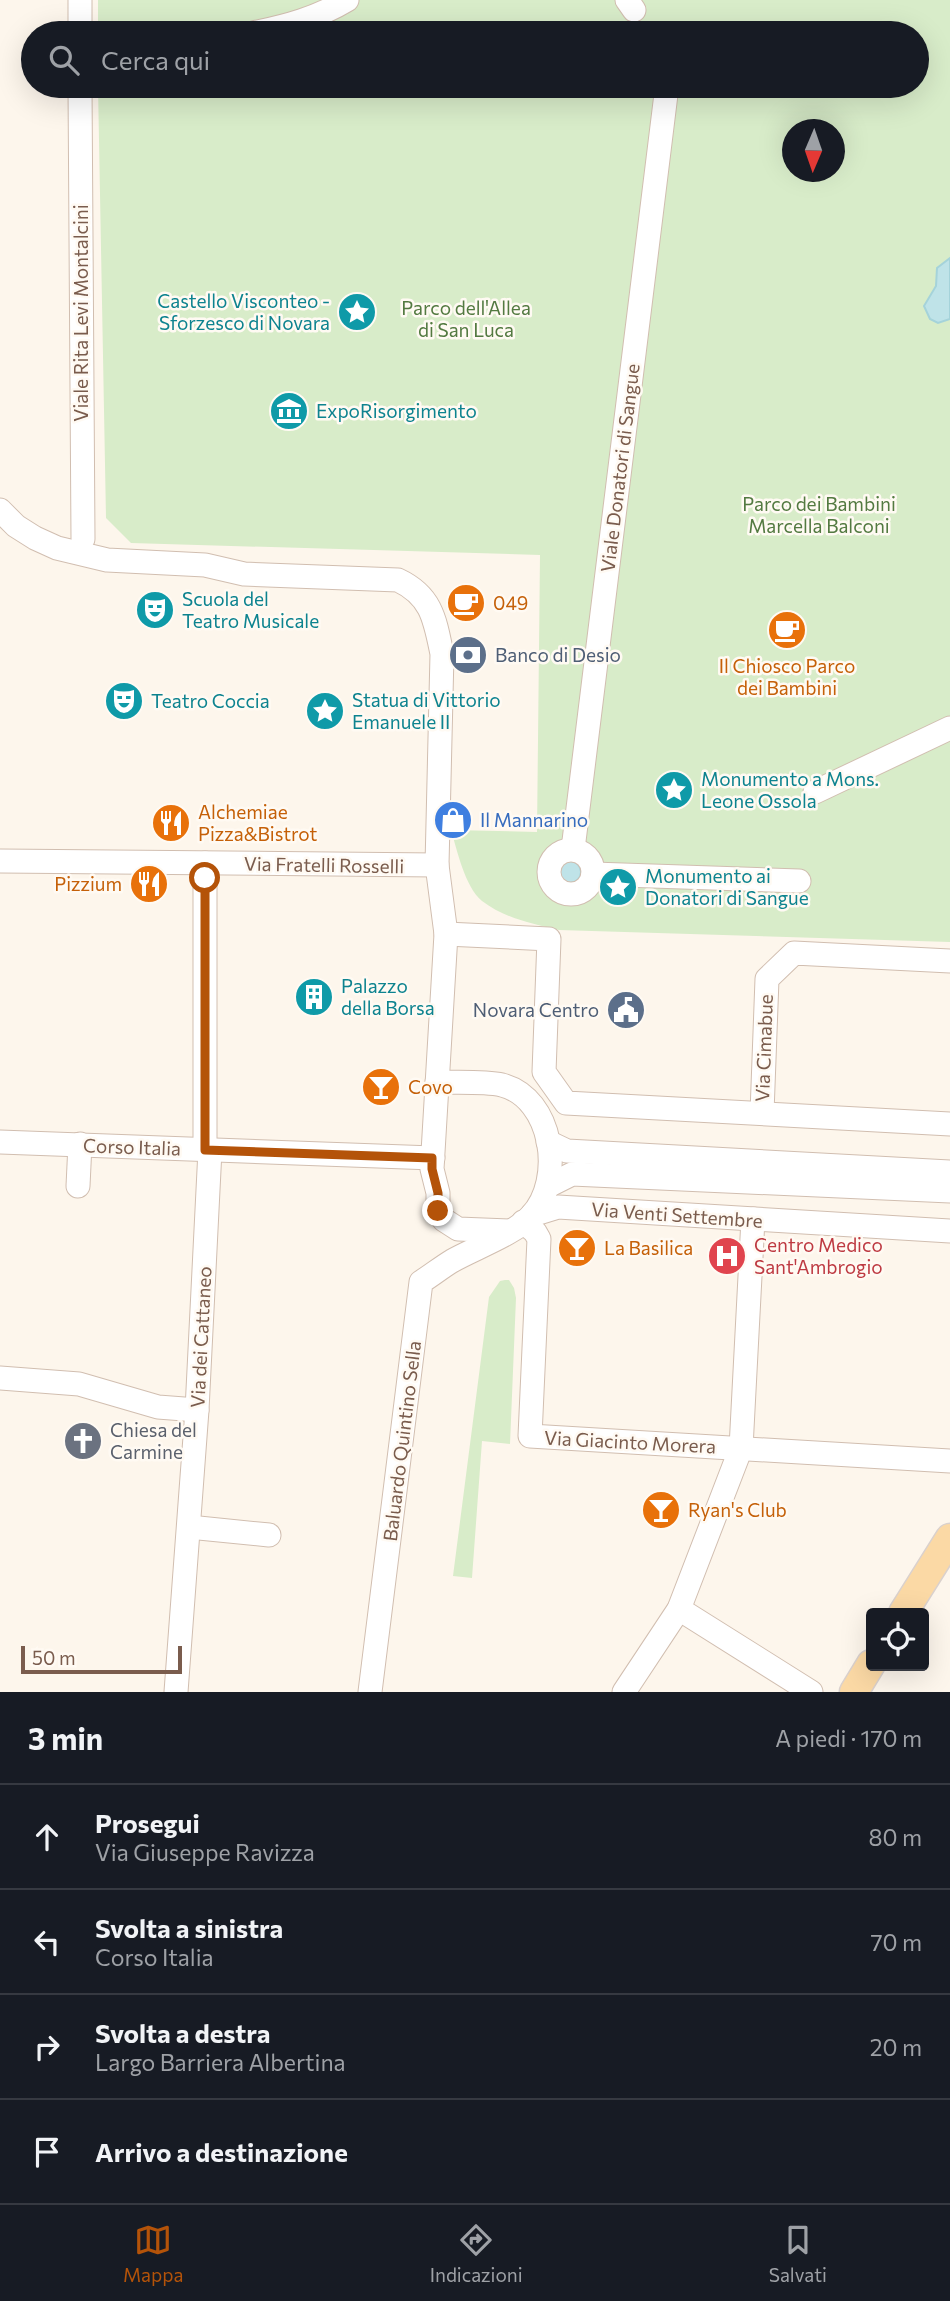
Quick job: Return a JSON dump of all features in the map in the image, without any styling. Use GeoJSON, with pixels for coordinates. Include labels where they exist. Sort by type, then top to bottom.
{"type":"FeatureCollection","features":[{"type":"Feature","properties":{"kind":"main road"},"geometry":{"type":"LineString","coordinates":[[906,1608],[950,1538]]}},
{"type":"Feature","properties":{"kind":"main road"},"geometry":{"type":"LineString","coordinates":[[854,1692],[867,1671]]}},
{"type":"Feature","properties":{"kind":"street"},"geometry":{"type":"LineString","coordinates":[[80,0],[80,21]]}},
{"type":"Feature","properties":{"kind":"street"},"geometry":{"type":"LineString","coordinates":[[303,21],[327,12],[346,0]]}},
{"type":"Feature","properties":{"kind":"street","name":"Viale Rita Levi Montalcini"},"geometry":{"type":"LineString","coordinates":[[77,98],[83,539]]}},
{"type":"Feature","properties":{"kind":"street","name":"Viale Donatori di Sangue"},"geometry":{"type":"LineString","coordinates":[[573,849],[666,98]]}},
{"type":"Feature","properties":{"kind":"street"},"geometry":{"type":"LineString","coordinates":[[0,510],[16,526],[57,548],[107,560],[205,565],[244,574],[398,580],[414,587],[427,602],[436,622],[442,653],[438,865],[446,934],[432,1158],[432,1169],[438,1193],[438,1211],[444,1220],[458,1229],[516,1226],[548,1186],[551,1162],[545,1126],[525,1098],[501,1085],[437,1082]]}},
{"type":"Feature","properties":{"kind":"street"},"geometry":{"type":"LineString","coordinates":[[815,792],[950,728]]}},
{"type":"Feature","properties":{"kind":"street"},"geometry":{"type":"LineString","coordinates":[[573,849],[586,855],[593,874],[580,892],[566,893],[553,886],[548,872],[549,864],[559,853],[573,849]]}},
{"type":"Feature","properties":{"kind":"street","name":"Via Fratelli Rosselli"},"geometry":{"type":"LineString","coordinates":[[0,861],[438,865]]}},
{"type":"Feature","properties":{"kind":"street","name":"Via dei Cattaneo"},"geometry":{"type":"LineString","coordinates":[[176,1692],[197,1410],[207,1150],[205,863]]}},
{"type":"Feature","properties":{"kind":"street"},"geometry":{"type":"LineString","coordinates":[[593,874],[799,881]]}},
{"type":"Feature","properties":{"kind":"street"},"geometry":{"type":"LineString","coordinates":[[446,934],[549,939],[544,1072],[562,1097],[950,1124]]}},
{"type":"Feature","properties":{"kind":"street","name":"Via Cimabue"},"geometry":{"type":"LineString","coordinates":[[762,1113],[767,979],[794,953],[950,961]]}},
{"type":"Feature","properties":{"kind":"street","name":"Corso Italia"},"geometry":{"type":"LineString","coordinates":[[0,1142],[432,1158]]}},
{"type":"Feature","properties":{"kind":"street"},"geometry":{"type":"LineString","coordinates":[[548,1142],[567,1152],[950,1172]]}},
{"type":"Feature","properties":{"kind":"street"},"geometry":{"type":"LineString","coordinates":[[78,1186],[80,1144]]}},
{"type":"Feature","properties":{"kind":"street","name":"Via Venti Settembre"},"geometry":{"type":"LineString","coordinates":[[548,1186],[572,1174],[950,1191]]}},
{"type":"Feature","properties":{"kind":"street","name":"Via Venti Settembre"},"geometry":{"type":"LineString","coordinates":[[516,1226],[558,1207],[950,1230]]}},
{"type":"Feature","properties":{"kind":"street"},"geometry":{"type":"LineString","coordinates":[[624,1692],[679,1609],[741,1448],[753,1219]]}},
{"type":"Feature","properties":{"kind":"street","name":"Baluardo Quintino Sella"},"geometry":{"type":"LineString","coordinates":[[370,1692],[421,1282],[450,1262],[516,1226]]}},
{"type":"Feature","properties":{"kind":"street","name":"Via Giacinto Morera"},"geometry":{"type":"LineString","coordinates":[[516,1226],[535,1232],[538,1239],[530,1436],[950,1461]]}},
{"type":"Feature","properties":{"kind":"street"},"geometry":{"type":"LineString","coordinates":[[0,1378],[79,1384],[158,1407],[197,1410]]}},
{"type":"Feature","properties":{"kind":"street"},"geometry":{"type":"LineString","coordinates":[[189,1527],[269,1535]]}},
{"type":"Feature","properties":{"kind":"street"},"geometry":{"type":"LineString","coordinates":[[679,1609],[811,1692]]}},
{"type":"Feature","properties":{"kind":"green space","name":"Parco dell'Allea di San Luca"},"geometry":{"type":"Polygon","coordinates":[[[98,0],[950,0],[950,942],[559,930],[519,920],[500,912],[482,901],[471,887],[462,868],[451,830],[537,832],[540,555],[131,543],[106,518],[98,98],[929,98],[929,21],[98,21],[98,0]],[[571,860],[559,872],[561,879],[568,883],[578,880],[580,866],[571,860]]]}},
{"type":"Feature","properties":{"kind":"green space"},"geometry":{"type":"Polygon","coordinates":[[[509,1280],[516,1298],[510,1444],[482,1441],[472,1578],[453,1576],[489,1297],[500,1281],[509,1280]]]}},
{"type":"Feature","properties":{"kind":"water"},"geometry":{"type":"Polygon","coordinates":[[[950,258],[950,319],[938,323],[930,319],[924,306],[936,286],[937,268],[950,258]]]}},
{"type":"Feature","properties":{"kind":"water"},"geometry":{"type":"Polygon","coordinates":[[[566,861],[574,861],[581,868],[581,876],[574,883],[566,883],[559,876],[559,868],[566,861]]]}},
{"type":"Feature","properties":{"kind":"place","name":"Castello Visconteo - Sforzesco di Novara"},"geometry":{"type":"Point","coordinates":[357,312]}},
{"type":"Feature","properties":{"kind":"place","name":"ExpoRisorgimento"},"geometry":{"type":"Point","coordinates":[289,411]}},
{"type":"Feature","properties":{"kind":"place","name":"049"},"geometry":{"type":"Point","coordinates":[466,603]}},
{"type":"Feature","properties":{"kind":"place","name":"Scuola del Teatro Musicale"},"geometry":{"type":"Point","coordinates":[155,610]}},
{"type":"Feature","properties":{"kind":"place","name":"Il Chiosco Parco dei Bambini"},"geometry":{"type":"Point","coordinates":[787,630]}},
{"type":"Feature","properties":{"kind":"place","name":"Banco di Desio"},"geometry":{"type":"Point","coordinates":[468,655]}},
{"type":"Feature","properties":{"kind":"place","name":"Teatro Coccia"},"geometry":{"type":"Point","coordinates":[124,701]}},
{"type":"Feature","properties":{"kind":"place","name":"Statua di Vittorio Emanuele II"},"geometry":{"type":"Point","coordinates":[325,711]}},
{"type":"Feature","properties":{"kind":"place","name":"Monumento a Mons. Leone Ossola"},"geometry":{"type":"Point","coordinates":[674,790]}},
{"type":"Feature","properties":{"kind":"place","name":"Il Mannarino"},"geometry":{"type":"Point","coordinates":[453,820]}},
{"type":"Feature","properties":{"kind":"place","name":"Alchemiae Pizza&Bistrot"},"geometry":{"type":"Point","coordinates":[171,823]}},
{"type":"Feature","properties":{"kind":"place","name":"Pizzium"},"geometry":{"type":"Point","coordinates":[149,884]}},
{"type":"Feature","properties":{"kind":"place","name":"Monumento ai Donatori di Sangue"},"geometry":{"type":"Point","coordinates":[618,887]}},
{"type":"Feature","properties":{"kind":"place","name":"Palazzo della Borsa"},"geometry":{"type":"Point","coordinates":[314,997]}},
{"type":"Feature","properties":{"kind":"place","name":"Novara Centro"},"geometry":{"type":"Point","coordinates":[626,1010]}},
{"type":"Feature","properties":{"kind":"place","name":"Covo"},"geometry":{"type":"Point","coordinates":[381,1087]}},
{"type":"Feature","properties":{"kind":"place","name":"La Basilica"},"geometry":{"type":"Point","coordinates":[577,1248]}},
{"type":"Feature","properties":{"kind":"place","name":"Centro Medico Sant'Ambrogio"},"geometry":{"type":"Point","coordinates":[727,1256]}},
{"type":"Feature","properties":{"kind":"place","name":"Chiesa del Carmine"},"geometry":{"type":"Point","coordinates":[83,1441]}},
{"type":"Feature","properties":{"kind":"place","name":"Ryan's Club"},"geometry":{"type":"Point","coordinates":[661,1510]}},
{"type":"Feature","properties":{"kind":"route"},"geometry":{"type":"LineString","coordinates":[[205,878],[205,1150],[432,1158],[438,1211]]}},
{"type":"Feature","properties":{"kind":"park label","name":"Parco dei Bambini Marcella Balconi"},"geometry":{"type":"Point","coordinates":[819,515]}}]}
